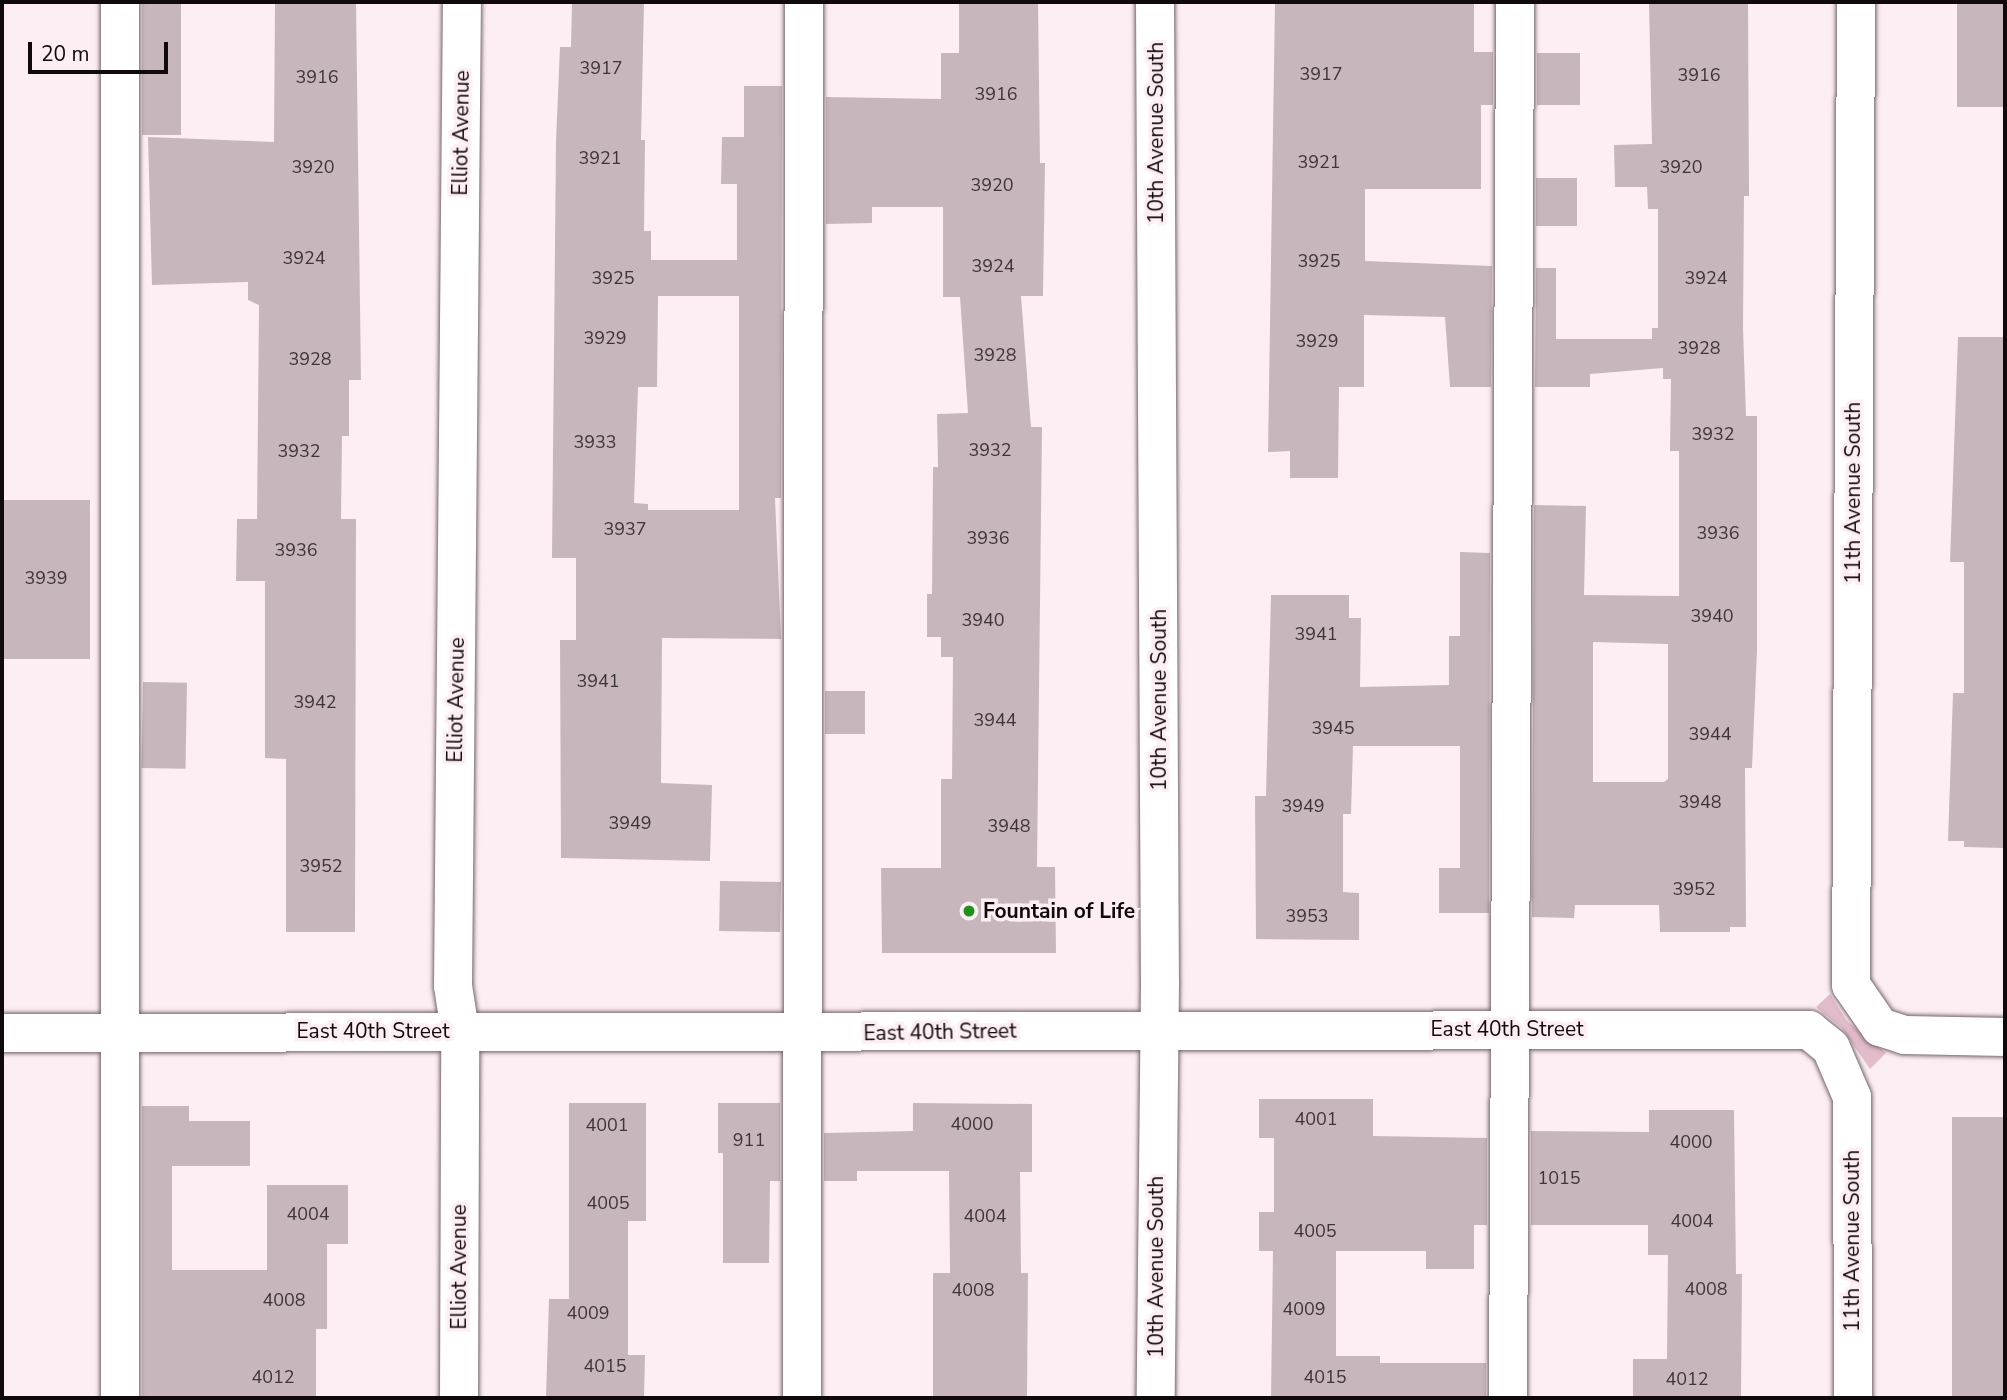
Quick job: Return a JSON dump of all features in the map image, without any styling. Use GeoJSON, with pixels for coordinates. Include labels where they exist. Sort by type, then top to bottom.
{"type":"FeatureCollection","features":[{"type":"Feature","properties":{"kind":"street"},"geometry":{"type":"LineString","coordinates":[[120,2],[120,1398]]}},
{"type":"Feature","properties":{"kind":"street","name":"Elliot Avenue"},"geometry":{"type":"LineString","coordinates":[[459,1398],[460,1031],[453,986],[462,2]]}},
{"type":"Feature","properties":{"kind":"street"},"geometry":{"type":"LineString","coordinates":[[802,1398],[804,2]]}},
{"type":"Feature","properties":{"kind":"street","name":"10th Avenue South"},"geometry":{"type":"LineString","coordinates":[[1155,2],[1156,1398]]}},
{"type":"Feature","properties":{"kind":"street"},"geometry":{"type":"LineString","coordinates":[[1508,1398],[1514,2]]}},
{"type":"Feature","properties":{"kind":"street","name":"11th Avenue South"},"geometry":{"type":"LineString","coordinates":[[1856,2],[1851,985],[1880,1027],[1905,1035],[2005,1037]]}},
{"type":"Feature","properties":{"kind":"street","name":"East 40th Street"},"geometry":{"type":"LineString","coordinates":[[2,1033],[460,1031],[803,1034],[1511,1028],[1809,1030],[1831,1048],[1849,1085]]}},
{"type":"Feature","properties":{"kind":"street","name":"11th Avenue South"},"geometry":{"type":"LineString","coordinates":[[1849,1085],[1853,1398]]}},
{"type":"Feature","properties":{"kind":"shaded area"},"geometry":{"type":"Polygon","coordinates":[[[1830,994],[1847,1021],[1886,1053],[1870,1069],[1841,1027],[1816,1007],[1830,994]]]}},
{"type":"Feature","properties":{"kind":"building"},"geometry":{"type":"Polygon","coordinates":[[[142,2],[181,2],[181,135],[142,135],[142,2]]]}},
{"type":"Feature","properties":{"kind":"building"},"geometry":{"type":"Polygon","coordinates":[[[275,2],[356,2],[361,380],[349,380],[349,436],[342,436],[341,519],[356,519],[355,932],[286,932],[286,759],[265,758],[265,581],[236,581],[237,519],[257,519],[259,305],[248,300],[248,282],[152,285],[148,137],[274,142],[275,2]]]}},
{"type":"Feature","properties":{"kind":"building"},"geometry":{"type":"Polygon","coordinates":[[[572,2],[644,2],[641,140],[645,140],[644,231],[651,231],[651,260],[737,260],[737,184],[721,184],[722,137],[744,137],[744,86],[782,86],[781,498],[775,498],[781,639],[662,638],[661,783],[712,785],[710,861],[561,858],[560,640],[576,640],[576,558],[552,558],[556,141],[560,47],[571,47],[572,2]],[[658,296],[657,387],[638,387],[634,503],[648,504],[648,510],[739,510],[739,296],[658,296]]]}},
{"type":"Feature","properties":{"kind":"building"},"geometry":{"type":"Polygon","coordinates":[[[959,2],[1038,2],[1040,163],[1045,163],[1043,296],[1021,296],[1031,427],[1042,427],[1037,867],[1055,867],[1056,953],[882,953],[881,868],[941,868],[941,779],[952,779],[953,657],[941,657],[941,637],[927,637],[927,594],[932,594],[933,467],[938,467],[937,414],[968,413],[960,297],[943,297],[943,207],[872,207],[872,223],[826,224],[826,97],[941,99],[941,53],[959,53],[959,2]]]}},
{"type":"Feature","properties":{"kind":"building"},"geometry":{"type":"Polygon","coordinates":[[[1275,2],[1474,2],[1474,52],[1493,52],[1493,105],[1481,105],[1481,189],[1365,189],[1365,261],[1492,266],[1491,387],[1450,387],[1445,317],[1364,315],[1364,387],[1339,387],[1338,478],[1290,478],[1290,451],[1268,452],[1275,2]]]}},
{"type":"Feature","properties":{"kind":"building"},"geometry":{"type":"Polygon","coordinates":[[[1649,2],[1748,2],[1749,196],[1744,196],[1743,328],[1746,416],[1757,416],[1757,650],[1752,768],[1745,768],[1746,927],[1730,927],[1730,932],[1660,932],[1659,905],[1575,905],[1574,918],[1532,917],[1534,505],[1586,506],[1584,595],[1679,596],[1679,451],[1670,451],[1671,379],[1663,379],[1663,368],[1590,374],[1590,387],[1535,387],[1536,268],[1556,268],[1556,339],[1652,339],[1652,328],[1658,328],[1658,209],[1648,209],[1647,187],[1615,187],[1614,145],[1652,144],[1649,2]],[[1593,642],[1593,782],[1664,782],[1668,779],[1668,644],[1593,642]]]}},
{"type":"Feature","properties":{"kind":"building"},"geometry":{"type":"Polygon","coordinates":[[[1957,2],[2005,2],[2005,107],[1957,107],[1957,2]]]}},
{"type":"Feature","properties":{"kind":"building"},"geometry":{"type":"Polygon","coordinates":[[[1537,53],[1580,53],[1580,105],[1537,105],[1537,53]]]}},
{"type":"Feature","properties":{"kind":"building"},"geometry":{"type":"Polygon","coordinates":[[[1536,178],[1577,178],[1577,226],[1536,226],[1536,178]]]}},
{"type":"Feature","properties":{"kind":"building"},"geometry":{"type":"Polygon","coordinates":[[[1958,337],[2005,337],[2005,848],[1964,847],[1964,841],[1948,841],[1953,693],[1964,693],[1964,562],[1950,562],[1958,337]]]}},
{"type":"Feature","properties":{"kind":"building"},"geometry":{"type":"Polygon","coordinates":[[[2,500],[90,500],[90,659],[2,659],[2,500]]]}},
{"type":"Feature","properties":{"kind":"building"},"geometry":{"type":"Polygon","coordinates":[[[1460,552],[1490,553],[1489,913],[1439,913],[1439,868],[1460,868],[1460,746],[1353,746],[1351,814],[1343,814],[1343,892],[1359,893],[1359,940],[1256,939],[1255,796],[1266,796],[1271,595],[1349,595],[1349,618],[1361,618],[1360,687],[1449,685],[1449,636],[1460,636],[1460,552]]]}},
{"type":"Feature","properties":{"kind":"building"},"geometry":{"type":"Polygon","coordinates":[[[143,682],[187,683],[185,769],[141,768],[143,682]]]}},
{"type":"Feature","properties":{"kind":"building"},"geometry":{"type":"Polygon","coordinates":[[[825,691],[865,691],[865,734],[825,734],[825,691]]]}},
{"type":"Feature","properties":{"kind":"building"},"geometry":{"type":"Polygon","coordinates":[[[720,881],[781,882],[780,932],[719,931],[720,881]]]}},
{"type":"Feature","properties":{"kind":"building"},"geometry":{"type":"Polygon","coordinates":[[[1259,1099],[1373,1099],[1373,1136],[1487,1138],[1487,1225],[1474,1225],[1474,1269],[1426,1269],[1426,1251],[1336,1251],[1336,1356],[1380,1356],[1380,1363],[1486,1363],[1486,1398],[1271,1398],[1273,1251],[1259,1251],[1259,1212],[1274,1212],[1274,1138],[1259,1138],[1259,1099]]]}},
{"type":"Feature","properties":{"kind":"building"},"geometry":{"type":"Polygon","coordinates":[[[569,1103],[646,1103],[646,1221],[628,1221],[628,1355],[645,1355],[644,1398],[546,1398],[549,1299],[569,1299],[569,1103]]]}},
{"type":"Feature","properties":{"kind":"building"},"geometry":{"type":"Polygon","coordinates":[[[718,1103],[780,1103],[780,1181],[770,1181],[769,1263],[723,1263],[723,1153],[718,1153],[718,1103]]]}},
{"type":"Feature","properties":{"kind":"building"},"geometry":{"type":"Polygon","coordinates":[[[913,1103],[1032,1104],[1032,1172],[1020,1172],[1021,1273],[1028,1273],[1027,1398],[933,1398],[933,1273],[950,1273],[949,1171],[857,1171],[857,1181],[824,1181],[824,1133],[913,1131],[913,1103]]]}},
{"type":"Feature","properties":{"kind":"building"},"geometry":{"type":"Polygon","coordinates":[[[142,1106],[189,1106],[189,1121],[250,1121],[250,1166],[172,1166],[172,1270],[267,1270],[267,1185],[348,1185],[348,1244],[327,1244],[327,1329],[316,1329],[316,1398],[142,1398],[142,1106]]]}},
{"type":"Feature","properties":{"kind":"building"},"geometry":{"type":"Polygon","coordinates":[[[1649,1110],[1734,1110],[1736,1274],[1742,1274],[1741,1398],[1633,1398],[1633,1359],[1667,1359],[1668,1255],[1648,1255],[1648,1225],[1531,1225],[1531,1131],[1649,1132],[1649,1110]]]}},
{"type":"Feature","properties":{"kind":"building"},"geometry":{"type":"Polygon","coordinates":[[[1952,1117],[2005,1117],[2005,1398],[1952,1398],[1952,1117]]]}},
{"type":"Feature","properties":{"kind":"place","name":"Fountain of Life"},"geometry":{"type":"Point","coordinates":[969,911]}}]}
